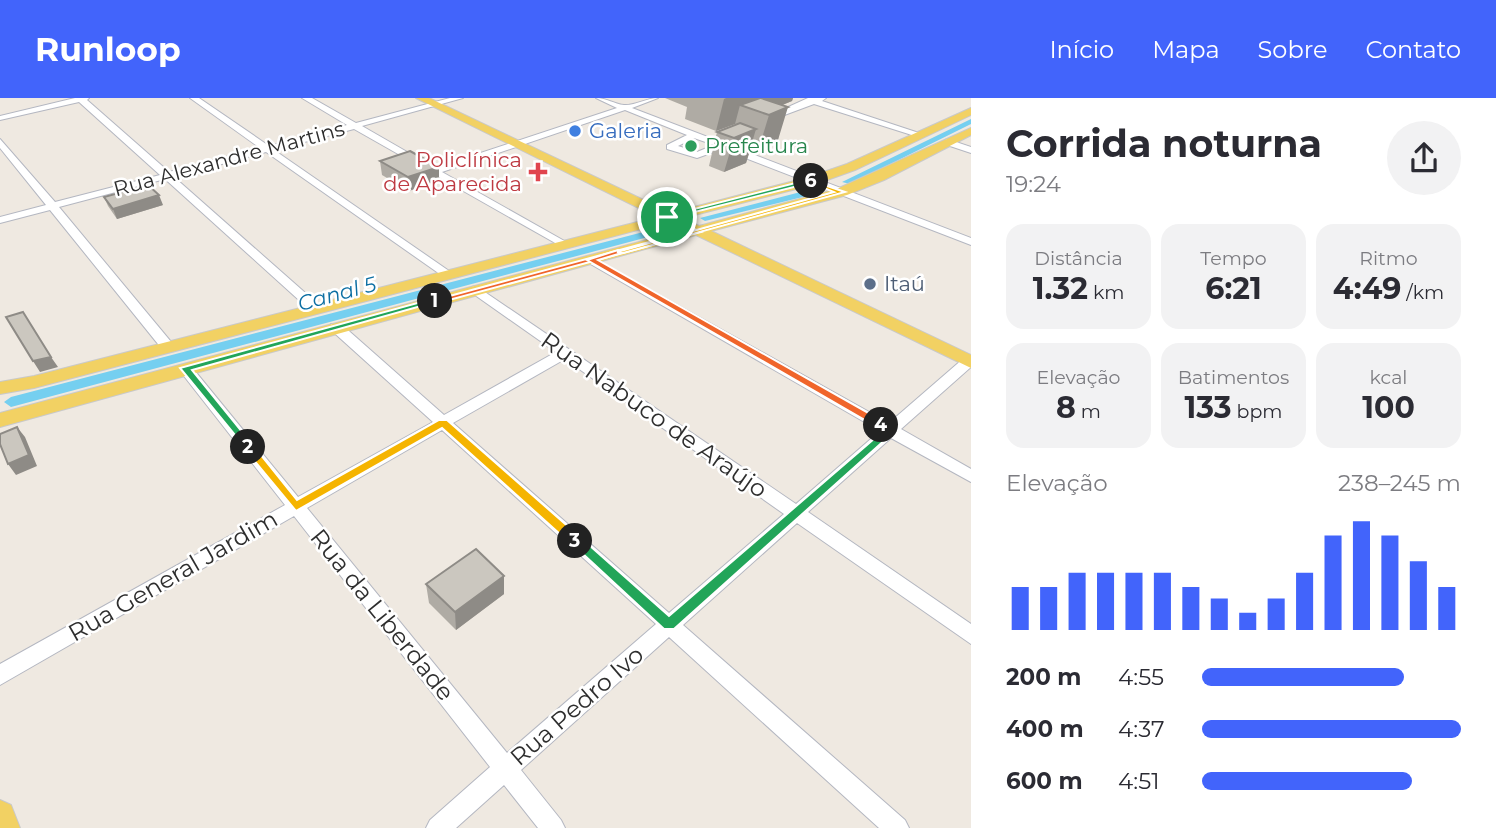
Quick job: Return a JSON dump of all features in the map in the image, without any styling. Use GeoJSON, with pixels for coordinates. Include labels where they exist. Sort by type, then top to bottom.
{"type":"FeatureCollection","features":[{"type":"Feature","properties":{"kind":"main road"},"geometry":{"type":"LineString","coordinates":[[421,98],[437,102],[970,359]]}},
{"type":"Feature","properties":{"kind":"main road"},"geometry":{"type":"LineString","coordinates":[[0,388],[34,382],[674,215],[814,182],[971,111]]}},
{"type":"Feature","properties":{"kind":"main road"},"geometry":{"type":"LineString","coordinates":[[0,420],[840,192],[971,131]]}},
{"type":"Feature","properties":{"kind":"main road"},"geometry":{"type":"LineString","coordinates":[[0,816],[4,828]]}},
{"type":"Feature","properties":{"kind":"street"},"geometry":{"type":"LineString","coordinates":[[0,118],[82,98],[315,308]]}},
{"type":"Feature","properties":{"kind":"street"},"geometry":{"type":"LineString","coordinates":[[194,98],[448,275]]}},
{"type":"Feature","properties":{"kind":"street"},"geometry":{"type":"LineString","coordinates":[[306,98],[564,245]]}},
{"type":"Feature","properties":{"kind":"street","name":"Rua Alexandre Martins"},"geometry":{"type":"LineString","coordinates":[[0,220],[459,98]]}},
{"type":"Feature","properties":{"kind":"street"},"geometry":{"type":"LineString","coordinates":[[600,98],[707,140],[720,141],[814,182],[971,242]]}},
{"type":"Feature","properties":{"kind":"street"},"geometry":{"type":"LineString","coordinates":[[435,171],[654,98]]}},
{"type":"Feature","properties":{"kind":"street"},"geometry":{"type":"LineString","coordinates":[[755,123],[814,99],[918,134]]}},
{"type":"Feature","properties":{"kind":"street"},"geometry":{"type":"LineString","coordinates":[[694,135],[670,146],[696,155],[720,141]]}},
{"type":"Feature","properties":{"kind":"street"},"geometry":{"type":"LineString","coordinates":[[0,142],[167,346]]}},
{"type":"Feature","properties":{"kind":"street"},"geometry":{"type":"LineString","coordinates":[[947,142],[971,150]]}},
{"type":"Feature","properties":{"kind":"street"},"geometry":{"type":"LineString","coordinates":[[591,260],[971,476]]}},
{"type":"Feature","properties":{"kind":"street","name":"Rua Nabuco de Araújo"},"geometry":{"type":"LineString","coordinates":[[476,290],[971,635]]}},
{"type":"Feature","properties":{"kind":"street"},"geometry":{"type":"LineString","coordinates":[[336,327],[897,828]]}},
{"type":"Feature","properties":{"kind":"street","name":"Rua General Jardim"},"geometry":{"type":"LineString","coordinates":[[0,675],[565,353]]}},
{"type":"Feature","properties":{"kind":"street","name":"Rua Pedro Ivo"},"geometry":{"type":"LineString","coordinates":[[438,828],[970,359]]}},
{"type":"Feature","properties":{"kind":"street","name":"Rua da Liberdade"},"geometry":{"type":"LineString","coordinates":[[185,368],[553,828]]}},
{"type":"Feature","properties":{"kind":"building"},"geometry":{"type":"Polygon","coordinates":[[[760,98],[788,107],[769,115],[740,105],[760,98]]]}},
{"type":"Feature","properties":{"kind":"building"},"geometry":{"type":"Polygon","coordinates":[[[740,123],[756,129],[734,138],[717,132],[740,123]]]}},
{"type":"Feature","properties":{"kind":"building"},"geometry":{"type":"Polygon","coordinates":[[[410,151],[439,167],[408,177],[380,161],[410,151]]]}},
{"type":"Feature","properties":{"kind":"building"},"geometry":{"type":"Polygon","coordinates":[[[148,185],[159,195],[113,209],[104,197],[148,185]]]}},
{"type":"Feature","properties":{"kind":"building"},"geometry":{"type":"Polygon","coordinates":[[[23,312],[51,357],[33,361],[6,317],[23,312]]]}},
{"type":"Feature","properties":{"kind":"building"},"geometry":{"type":"Polygon","coordinates":[[[17,427],[29,455],[8,464],[0,444],[0,434],[17,427]]]}},
{"type":"Feature","properties":{"kind":"building"},"geometry":{"type":"Polygon","coordinates":[[[476,549],[504,576],[455,612],[426,584],[476,549]]]}},
{"type":"Feature","properties":{"kind":"waterway","name":"Canal 5"},"geometry":{"type":"LineString","coordinates":[[847,182],[971,121]]}},
{"type":"Feature","properties":{"kind":"waterway","name":"Canal 5"},"geometry":{"type":"LineString","coordinates":[[705,218],[816,191]]}},
{"type":"Feature","properties":{"kind":"waterway","name":"Canal 5"},"geometry":{"type":"LineString","coordinates":[[11,402],[674,227]]}},
{"type":"Feature","properties":{"kind":"place","name":"Galeria"},"geometry":{"type":"Point","coordinates":[575,131]}},
{"type":"Feature","properties":{"kind":"place","name":"Prefeitura"},"geometry":{"type":"Point","coordinates":[691,146]}},
{"type":"Feature","properties":{"kind":"place","name":"Policlínica de Aparecida"},"geometry":{"type":"Point","coordinates":[538,172]}},
{"type":"Feature","properties":{"kind":"place","name":"Itaú"},"geometry":{"type":"Point","coordinates":[870,284]}},
{"type":"Feature","properties":{"kind":"route"},"geometry":{"type":"LineString","coordinates":[[667,217],[697,232],[358,321],[185,368],[296,506],[443,422],[669,624],[890,430],[591,260],[697,232],[842,192],[811,181],[667,217]]}}]}
